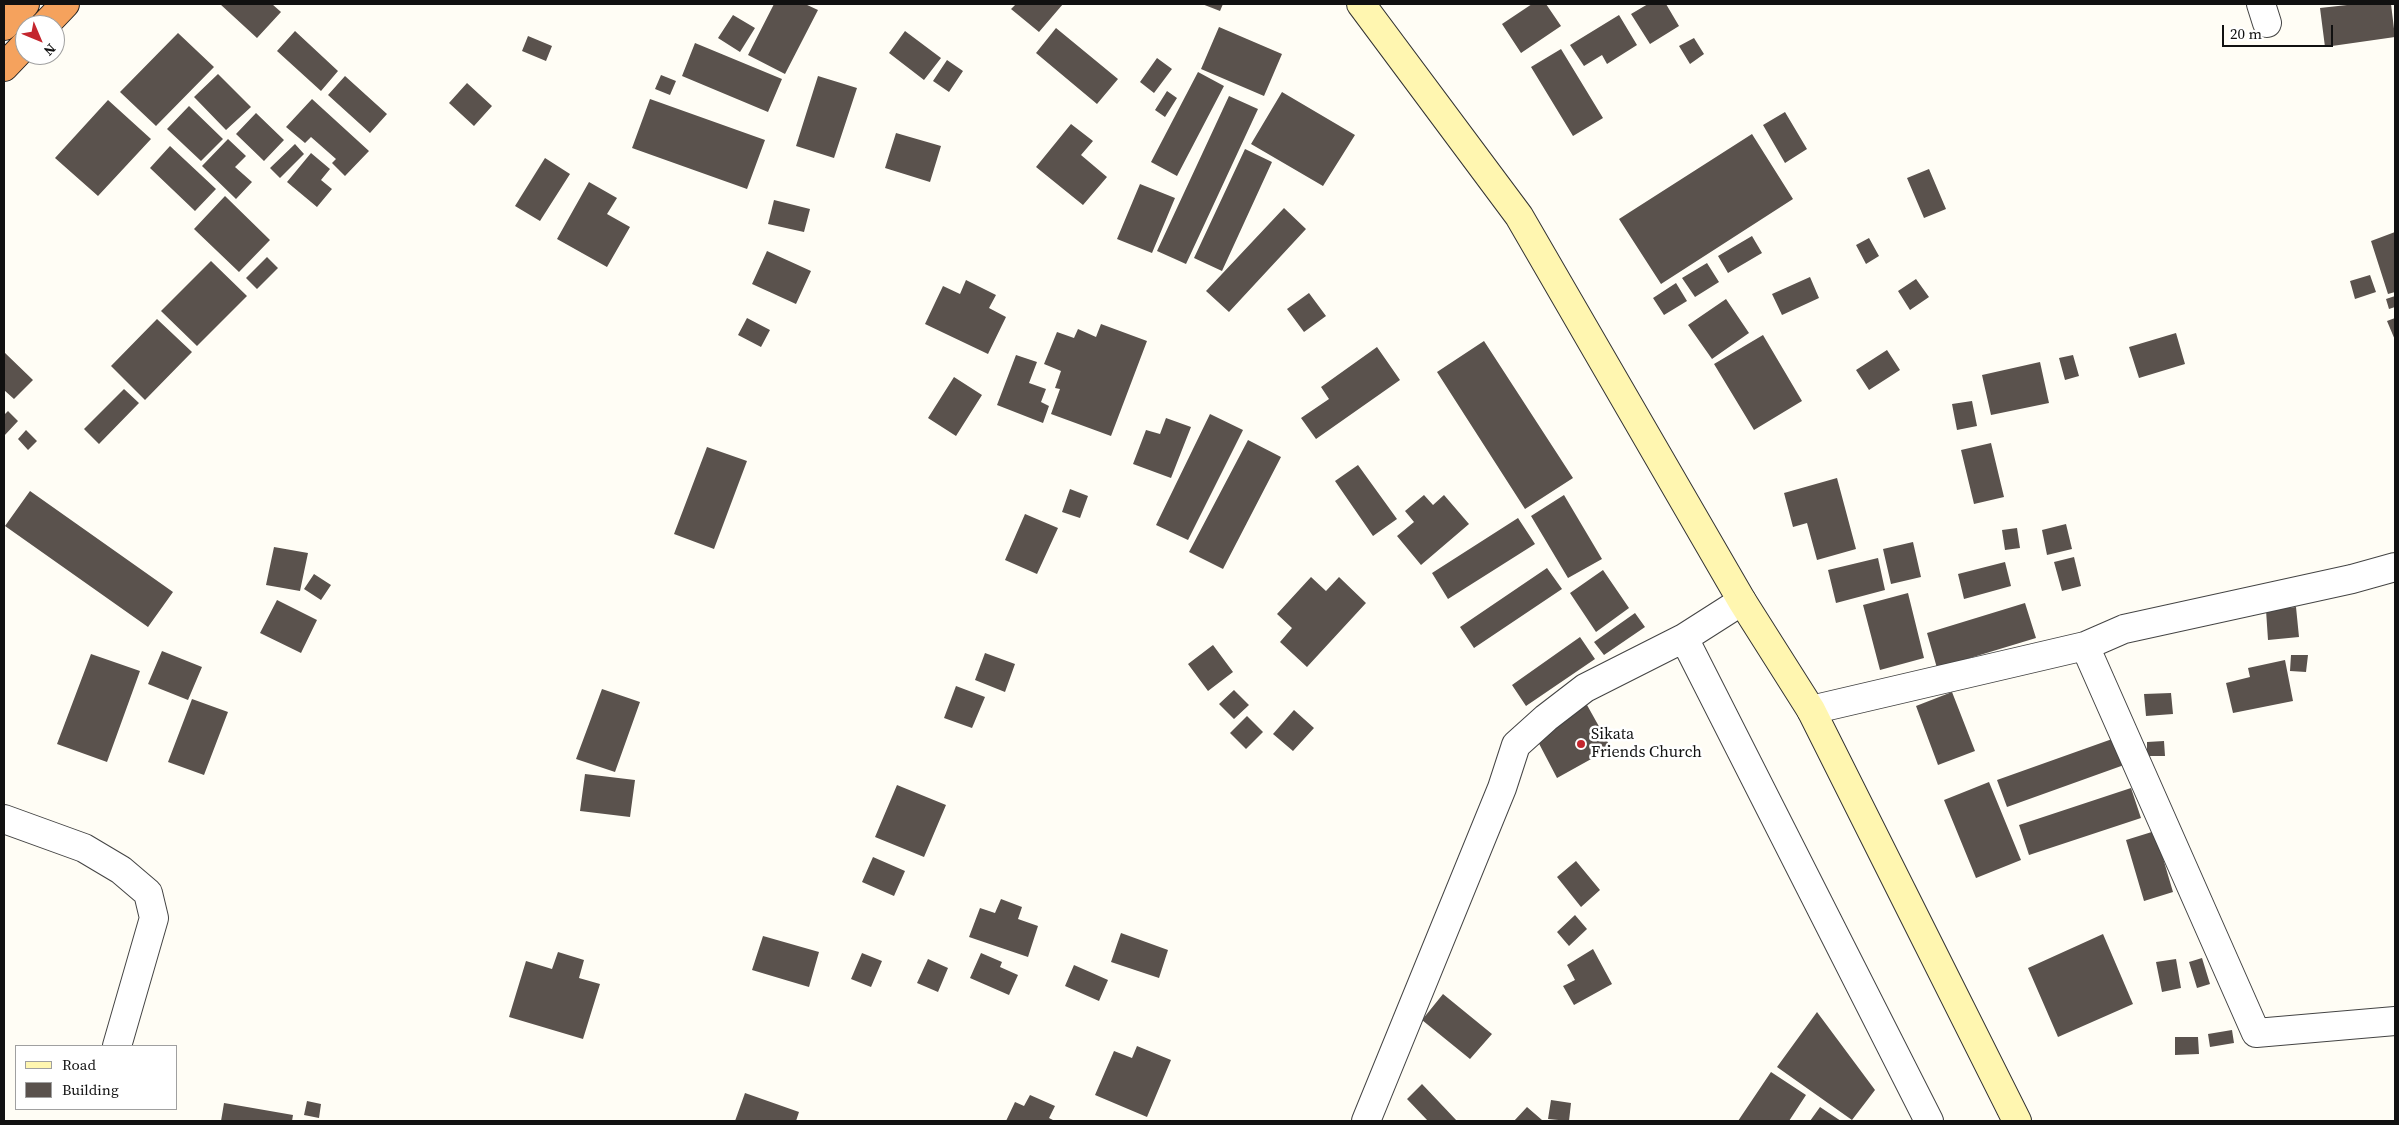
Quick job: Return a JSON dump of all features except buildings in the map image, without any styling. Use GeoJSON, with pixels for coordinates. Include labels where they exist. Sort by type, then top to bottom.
{"type":"FeatureCollection","features":[{"type":"Feature","properties":{"kind":"highway"},"geometry":{"type":"LineString","coordinates":[[4,26],[25,4]]}},
{"type":"Feature","properties":{"kind":"highway"},"geometry":{"type":"LineString","coordinates":[[55,15],[65,4]]}},
{"type":"Feature","properties":{"kind":"highway"},"geometry":{"type":"LineString","coordinates":[[4,68],[15,56]]}},
{"type":"Feature","properties":{"kind":"street"},"geometry":{"type":"LineString","coordinates":[[1361,4],[1519,216],[1742,601],[1811,710],[2017,1121]]}},
{"type":"Feature","properties":{"kind":"street"},"geometry":{"type":"LineString","coordinates":[[1811,710],[2086,646],[2124,628],[2352,579],[2395,567]]}},
{"type":"Feature","properties":{"kind":"street"},"geometry":{"type":"LineString","coordinates":[[1366,1121],[1502,788],[1516,745],[1546,718],[1586,688],[1684,638],[1742,601]]}},
{"type":"Feature","properties":{"kind":"street"},"geometry":{"type":"LineString","coordinates":[[1684,638],[1929,1121]]}},
{"type":"Feature","properties":{"kind":"street"},"geometry":{"type":"LineString","coordinates":[[2086,646],[2256,1033],[2395,1021]]}},
{"type":"Feature","properties":{"kind":"street"},"geometry":{"type":"LineString","coordinates":[[4,819],[84,848],[121,870],[148,893],[154,918],[117,1045]]}},
{"type":"Feature","properties":{"kind":"place","name":"Sikata Friends Church"},"geometry":{"type":"Point","coordinates":[1581,744]}}]}
